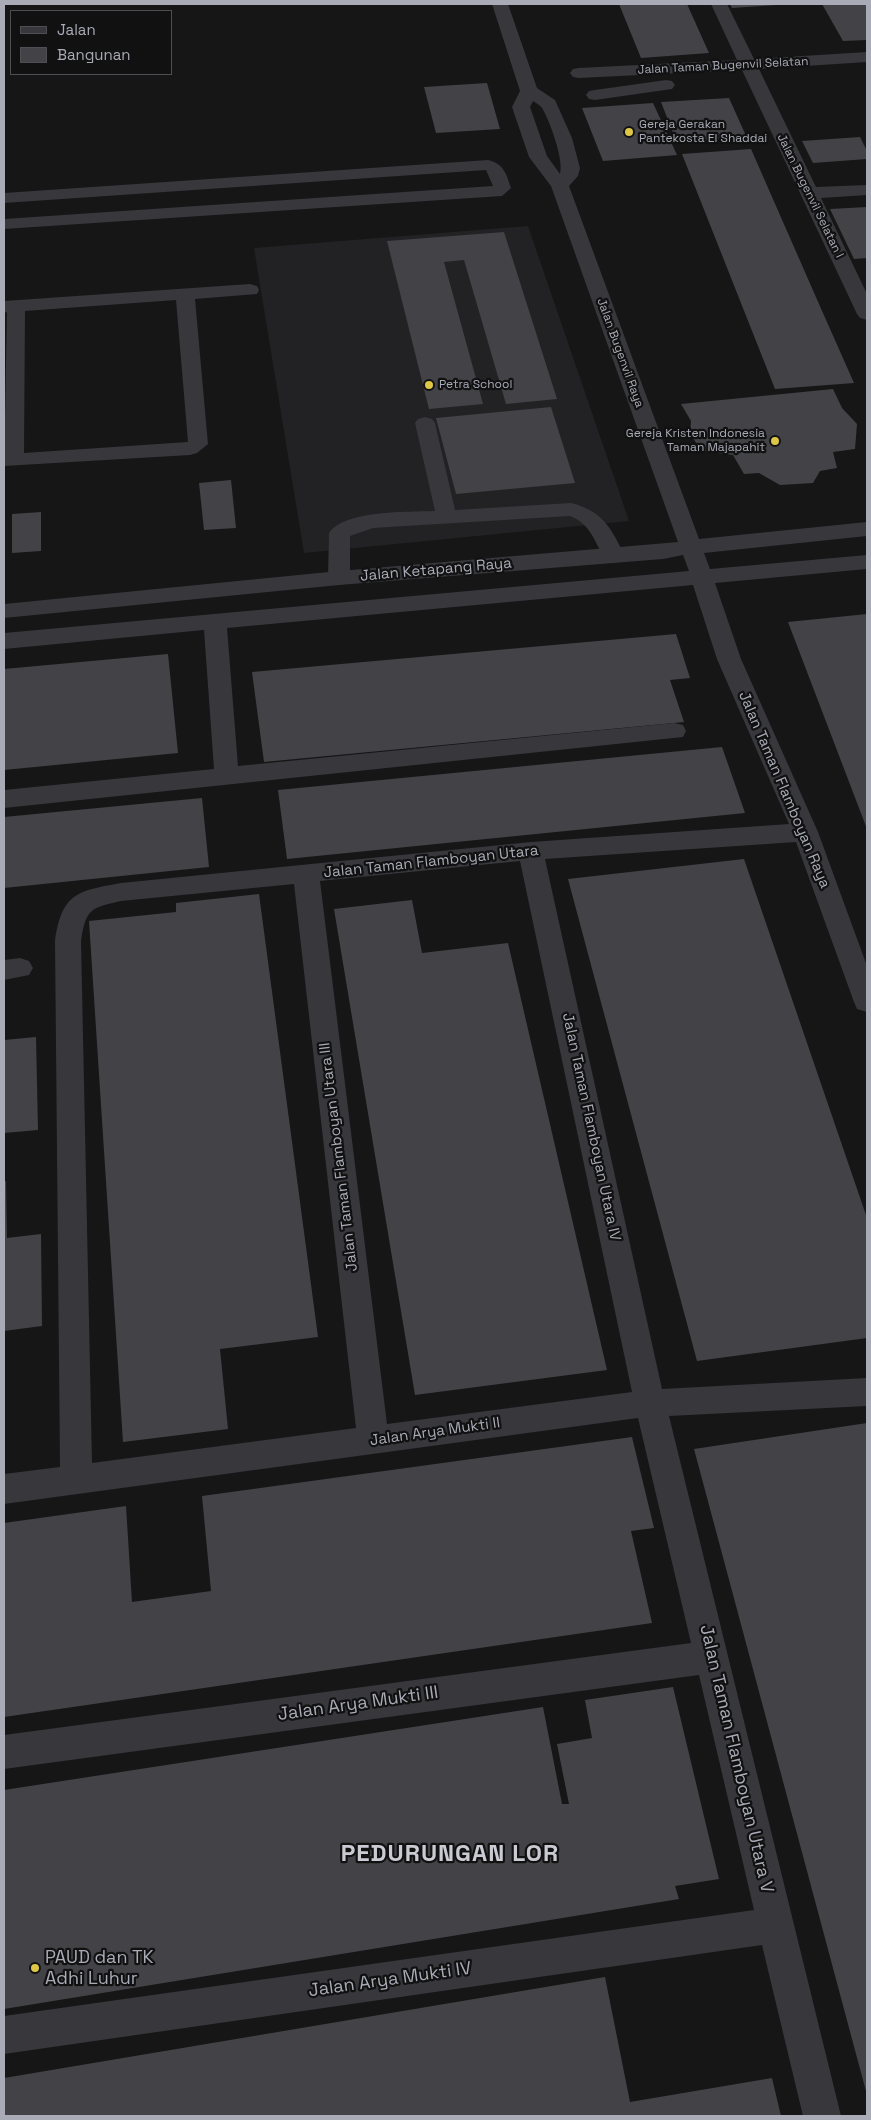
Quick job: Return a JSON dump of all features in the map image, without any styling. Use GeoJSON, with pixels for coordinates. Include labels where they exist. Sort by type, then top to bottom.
{"type":"FeatureCollection","features":[{"type":"Feature","properties":{"kind":"street"},"geometry":{"type":"LineString","coordinates":[[500,4],[529,91],[549,104],[563,138],[571,168],[569,176],[560,184]]}},
{"type":"Feature","properties":{"kind":"street","name":"Jalan Bugenvil Selatan I"},"geometry":{"type":"LineString","coordinates":[[719,4],[867,314]]}},
{"type":"Feature","properties":{"kind":"street","name":"Jalan Taman Bugenvil Selatan"},"geometry":{"type":"LineString","coordinates":[[595,95],[750,71],[867,57]]}},
{"type":"Feature","properties":{"kind":"street","name":"Jalan Taman Bugenvil Selatan"},"geometry":{"type":"LineString","coordinates":[[580,73],[867,70]]}},
{"type":"Feature","properties":{"kind":"street","name":"Jalan Bugenvil Raya"},"geometry":{"type":"LineString","coordinates":[[529,91],[521,107],[525,121],[538,157],[560,184],[702,577]]}},
{"type":"Feature","properties":{"kind":"street"},"geometry":{"type":"LineString","coordinates":[[808,193],[867,190]]}},
{"type":"Feature","properties":{"kind":"street","name":"Jalan Ketapang Raya"},"geometry":{"type":"LineString","coordinates":[[4,611],[339,578],[614,556],[867,529]]}},
{"type":"Feature","properties":{"kind":"street","name":"Jalan Ketapang Raya"},"geometry":{"type":"LineString","coordinates":[[4,640],[867,562]]}},
{"type":"Feature","properties":{"kind":"street","name":"Jalan Taman Flamboyan Raya"},"geometry":{"type":"LineString","coordinates":[[702,577],[729,659],[805,832],[867,1002]]}},
{"type":"Feature","properties":{"kind":"street"},"geometry":{"type":"LineString","coordinates":[[216,622],[227,776]]}},
{"type":"Feature","properties":{"kind":"street"},"geometry":{"type":"LineString","coordinates":[[4,799],[674,731]]}},
{"type":"Feature","properties":{"kind":"street","name":"Jalan Taman Flamboyan Utara"},"geometry":{"type":"LineString","coordinates":[[76,1480],[68,941],[70,922],[77,906],[92,898],[121,892],[532,851],[805,832]]}},
{"type":"Feature","properties":{"kind":"street","name":"Jalan Taman Flamboyan Utara IV"},"geometry":{"type":"LineString","coordinates":[[532,851],[650,1403]]}},
{"type":"Feature","properties":{"kind":"street","name":"Jalan Taman Flamboyan Utara III"},"geometry":{"type":"LineString","coordinates":[[306,875],[373,1440]]}},
{"type":"Feature","properties":{"kind":"street","name":"Jalan Arya Mukti II"},"geometry":{"type":"LineString","coordinates":[[4,1489],[650,1403],[867,1392]]}},
{"type":"Feature","properties":{"kind":"street","name":"Jalan Taman Flamboyan Utara V"},"geometry":{"type":"LineString","coordinates":[[650,1403],[822,2116]]}},
{"type":"Feature","properties":{"kind":"street","name":"Jalan Arya Mukti III"},"geometry":{"type":"LineString","coordinates":[[4,1752],[712,1657]]}},
{"type":"Feature","properties":{"kind":"street","name":"Jalan Arya Mukti IV"},"geometry":{"type":"LineString","coordinates":[[4,2034],[776,1925]]}},
{"type":"Feature","properties":{"kind":"lane"},"geometry":{"type":"LineString","coordinates":[[4,198],[488,165],[495,168],[502,188],[496,192],[4,224]]}},
{"type":"Feature","properties":{"kind":"lane"},"geometry":{"type":"LineString","coordinates":[[184,186],[187,211]]}},
{"type":"Feature","properties":{"kind":"lane"},"geometry":{"type":"LineString","coordinates":[[185,294],[198,444],[190,448],[9,460],[10,307],[185,294],[250,290]]}},
{"type":"Feature","properties":{"kind":"lane"},"geometry":{"type":"LineString","coordinates":[[425,423],[446,515]]}},
{"type":"Feature","properties":{"kind":"lane"},"geometry":{"type":"LineString","coordinates":[[339,578],[338,538],[342,530],[373,521],[446,515],[560,508],[581,511],[598,523],[614,556]]}},
{"type":"Feature","properties":{"kind":"shaded area","name":"Petra School"},"geometry":{"type":"Polygon","coordinates":[[[528,226],[629,521],[304,553],[254,248],[528,226]]]}},
{"type":"Feature","properties":{"kind":"building"},"geometry":{"type":"Polygon","coordinates":[[[619,4],[687,4],[709,53],[641,58],[619,4]]]}},
{"type":"Feature","properties":{"kind":"building"},"geometry":{"type":"Polygon","coordinates":[[[730,4],[776,4],[776,5],[732,8],[730,4]]]}},
{"type":"Feature","properties":{"kind":"building"},"geometry":{"type":"Polygon","coordinates":[[[822,4],[867,4],[867,40],[843,41],[822,4]]]}},
{"type":"Feature","properties":{"kind":"building"},"geometry":{"type":"Polygon","coordinates":[[[487,83],[500,129],[436,133],[424,87],[487,83]]]}},
{"type":"Feature","properties":{"kind":"building"},"geometry":{"type":"Polygon","coordinates":[[[729,98],[747,138],[677,143],[661,102],[729,98]]]}},
{"type":"Feature","properties":{"kind":"building","name":"Gereja Gerakan Pantekosta El Shaddai"},"geometry":{"type":"Polygon","coordinates":[[[653,103],[677,155],[603,161],[582,108],[653,103]]]}},
{"type":"Feature","properties":{"kind":"building"},"geometry":{"type":"Polygon","coordinates":[[[860,137],[867,151],[867,159],[813,163],[802,141],[860,137]]]}},
{"type":"Feature","properties":{"kind":"building"},"geometry":{"type":"Polygon","coordinates":[[[751,149],[854,383],[775,389],[682,154],[751,149]]]}},
{"type":"Feature","properties":{"kind":"building"},"geometry":{"type":"Polygon","coordinates":[[[867,207],[867,258],[854,259],[830,209],[867,207]]]}},
{"type":"Feature","properties":{"kind":"building"},"geometry":{"type":"Polygon","coordinates":[[[504,232],[557,399],[506,404],[464,260],[444,262],[483,404],[429,409],[387,241],[504,232]]]}},
{"type":"Feature","properties":{"kind":"building","name":"Gereja Kristen Indonesia Taman Majapahit"},"geometry":{"type":"Polygon","coordinates":[[[833,389],[842,408],[857,424],[855,449],[833,452],[837,468],[820,471],[813,483],[780,485],[759,473],[744,474],[733,455],[702,451],[690,434],[691,421],[681,404],[833,389]]]}},
{"type":"Feature","properties":{"kind":"building"},"geometry":{"type":"Polygon","coordinates":[[[551,407],[575,483],[456,494],[436,418],[551,407]]]}},
{"type":"Feature","properties":{"kind":"building"},"geometry":{"type":"Polygon","coordinates":[[[231,480],[236,528],[204,530],[199,483],[231,480]]]}},
{"type":"Feature","properties":{"kind":"building"},"geometry":{"type":"Polygon","coordinates":[[[41,512],[41,551],[12,553],[12,514],[41,512]]]}},
{"type":"Feature","properties":{"kind":"building"},"geometry":{"type":"Polygon","coordinates":[[[867,614],[867,829],[788,622],[867,614]]]}},
{"type":"Feature","properties":{"kind":"building"},"geometry":{"type":"Polygon","coordinates":[[[676,634],[690,678],[670,680],[684,722],[264,762],[252,672],[676,634]]]}},
{"type":"Feature","properties":{"kind":"building"},"geometry":{"type":"Polygon","coordinates":[[[168,654],[178,753],[4,770],[4,669],[168,654]]]}},
{"type":"Feature","properties":{"kind":"building"},"geometry":{"type":"Polygon","coordinates":[[[722,747],[745,813],[287,859],[278,790],[722,747]]]}},
{"type":"Feature","properties":{"kind":"building"},"geometry":{"type":"Polygon","coordinates":[[[202,798],[209,867],[4,888],[4,817],[202,798]]]}},
{"type":"Feature","properties":{"kind":"building"},"geometry":{"type":"Polygon","coordinates":[[[744,859],[867,1218],[867,1338],[697,1361],[568,879],[744,859]]]}},
{"type":"Feature","properties":{"kind":"building"},"geometry":{"type":"Polygon","coordinates":[[[259,894],[318,1337],[220,1349],[228,1429],[123,1442],[89,921],[176,912],[176,903],[259,894]]]}},
{"type":"Feature","properties":{"kind":"building"},"geometry":{"type":"Polygon","coordinates":[[[412,900],[422,953],[508,943],[607,1370],[415,1395],[334,909],[412,900]]]}},
{"type":"Feature","properties":{"kind":"building"},"geometry":{"type":"Polygon","coordinates":[[[36,1037],[38,1130],[4,1133],[4,1040],[36,1037]]]}},
{"type":"Feature","properties":{"kind":"building"},"geometry":{"type":"Polygon","coordinates":[[[4,1181],[6,1181],[7,1238],[41,1234],[42,1326],[4,1331],[4,1181]]]}},
{"type":"Feature","properties":{"kind":"building"},"geometry":{"type":"Polygon","coordinates":[[[867,1423],[867,2095],[694,1449],[867,1423]]]}},
{"type":"Feature","properties":{"kind":"building"},"geometry":{"type":"Polygon","coordinates":[[[632,1437],[654,1528],[631,1531],[652,1623],[4,1717],[4,1523],[126,1506],[132,1602],[211,1591],[202,1496],[632,1437]]]}},
{"type":"Feature","properties":{"kind":"building"},"geometry":{"type":"Polygon","coordinates":[[[673,1687],[719,1879],[675,1886],[679,1899],[4,2009],[4,1790],[543,1707],[562,1804],[569,1804],[557,1744],[592,1738],[585,1700],[673,1687]]]}},
{"type":"Feature","properties":{"kind":"building"},"geometry":{"type":"Polygon","coordinates":[[[605,1977],[630,2102],[772,2078],[781,2116],[4,2116],[4,2078],[605,1977]]]}},
{"type":"Feature","properties":{"kind":"place","name":"Gereja Gerakan Pantekosta El Shaddai"},"geometry":{"type":"Point","coordinates":[629,132]}},
{"type":"Feature","properties":{"kind":"place","name":"Petra School"},"geometry":{"type":"Point","coordinates":[429,385]}},
{"type":"Feature","properties":{"kind":"place","name":"Gereja Kristen Indonesia Taman Majapahit"},"geometry":{"type":"Point","coordinates":[775,441]}},
{"type":"Feature","properties":{"kind":"place","name":"PAUD dan TK Adhi Luhur"},"geometry":{"type":"Point","coordinates":[35,1968]}},
{"type":"Feature","properties":{"kind":"district","name":"PEDURUNGAN LOR"},"geometry":{"type":"Point","coordinates":[450,1854]}}]}
